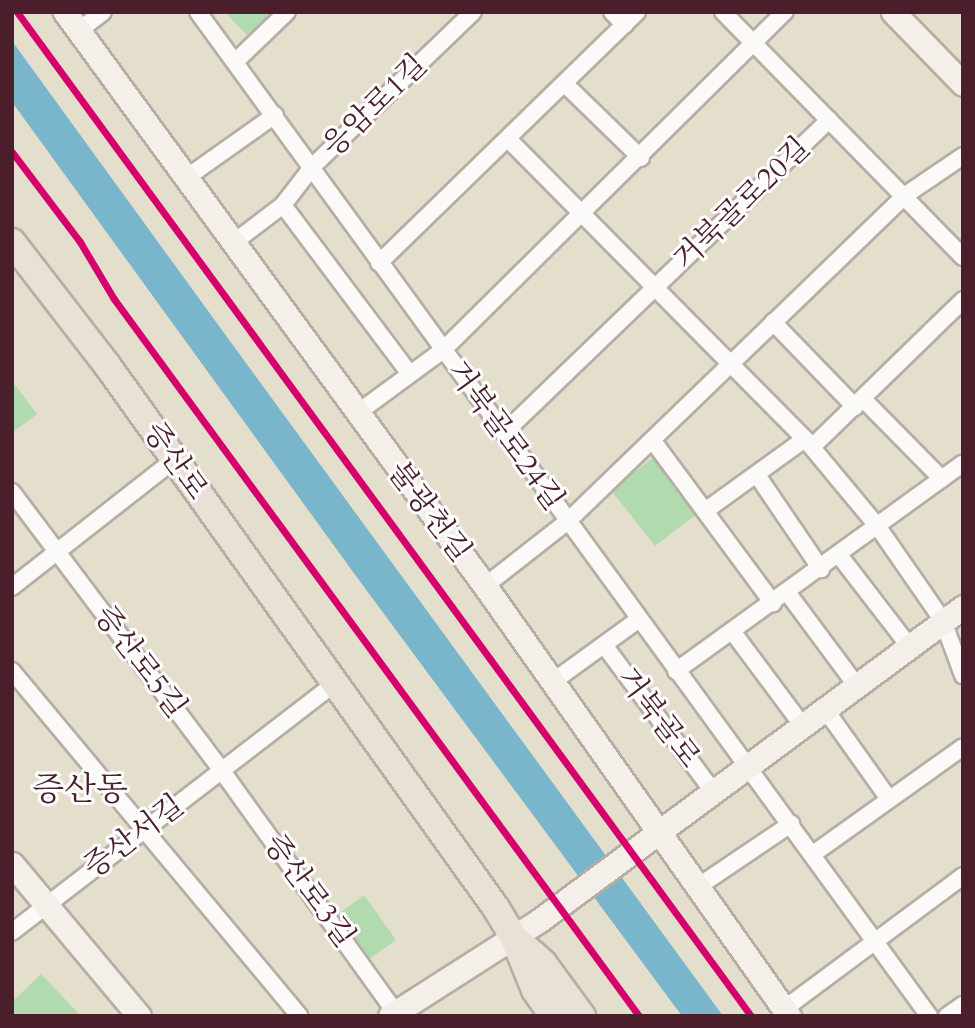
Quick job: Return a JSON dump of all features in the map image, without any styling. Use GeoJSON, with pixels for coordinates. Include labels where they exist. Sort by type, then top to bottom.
{"type":"FeatureCollection","features":[{"type":"Feature","properties":{"kind":"main road","name":"증산로"},"geometry":{"type":"LineString","coordinates":[[12,242],[174,460],[513,936],[542,963],[582,1016]]}},
{"type":"Feature","properties":{"kind":"main road","name":"증산로"},"geometry":{"type":"LineString","coordinates":[[513,936],[535,990],[553,1016]]}},
{"type":"Feature","properties":{"kind":"street"},"geometry":{"type":"LineString","coordinates":[[72,21],[103,12]]}},
{"type":"Feature","properties":{"kind":"street","name":"거북골로24길"},"geometry":{"type":"LineString","coordinates":[[198,12],[313,166],[379,263],[746,767],[792,824],[929,1016]]}},
{"type":"Feature","properties":{"kind":"street"},"geometry":{"type":"LineString","coordinates":[[235,62],[287,12]]}},
{"type":"Feature","properties":{"kind":"street","name":"응암로1길"},"geometry":{"type":"LineString","coordinates":[[233,243],[284,205],[313,166],[473,12]]}},
{"type":"Feature","properties":{"kind":"street"},"geometry":{"type":"LineString","coordinates":[[612,12],[625,25]]}},
{"type":"Feature","properties":{"kind":"street"},"geometry":{"type":"LineString","coordinates":[[379,263],[509,140],[637,12]]}},
{"type":"Feature","properties":{"kind":"street","name":"거북골로20길"},"geometry":{"type":"LineString","coordinates":[[723,12],[963,257]]}},
{"type":"Feature","properties":{"kind":"street"},"geometry":{"type":"LineString","coordinates":[[443,350],[641,158],[785,12]]}},
{"type":"Feature","properties":{"kind":"street"},"geometry":{"type":"LineString","coordinates":[[893,12],[963,84]]}},
{"type":"Feature","properties":{"kind":"street","name":"불광천길"},"geometry":{"type":"LineString","coordinates":[[72,21],[356,414],[485,586],[650,838],[696,888],[786,1012]]}},
{"type":"Feature","properties":{"kind":"street"},"geometry":{"type":"LineString","coordinates":[[565,84],[641,158]]}},
{"type":"Feature","properties":{"kind":"street"},"geometry":{"type":"LineString","coordinates":[[186,178],[275,115]]}},
{"type":"Feature","properties":{"kind":"street","name":"거북골로20길"},"geometry":{"type":"LineString","coordinates":[[501,430],[510,427],[829,120]]}},
{"type":"Feature","properties":{"kind":"street"},"geometry":{"type":"LineString","coordinates":[[509,140],[809,443],[878,527],[943,621],[963,675]]}},
{"type":"Feature","properties":{"kind":"street"},"geometry":{"type":"LineString","coordinates":[[568,521],[904,196],[963,156]]}},
{"type":"Feature","properties":{"kind":"street"},"geometry":{"type":"LineString","coordinates":[[284,205],[410,374]]}},
{"type":"Feature","properties":{"kind":"street"},"geometry":{"type":"LineString","coordinates":[[705,511],[809,443],[859,403],[963,300]]}},
{"type":"Feature","properties":{"kind":"street"},"geometry":{"type":"LineString","coordinates":[[774,322],[942,478]]}},
{"type":"Feature","properties":{"kind":"street","name":"거북골로24길"},"geometry":{"type":"LineString","coordinates":[[356,414],[443,350]]}},
{"type":"Feature","properties":{"kind":"street"},"geometry":{"type":"LineString","coordinates":[[653,441],[773,603]]}},
{"type":"Feature","properties":{"kind":"street"},"geometry":{"type":"LineString","coordinates":[[12,587],[174,460]]}},
{"type":"Feature","properties":{"kind":"street"},"geometry":{"type":"LineString","coordinates":[[676,671],[821,569],[963,463]]}},
{"type":"Feature","properties":{"kind":"street"},"geometry":{"type":"LineString","coordinates":[[757,475],[821,569]]}},
{"type":"Feature","properties":{"kind":"street","name":"증산로5길"},"geometry":{"type":"LineString","coordinates":[[12,492],[222,771]]}},
{"type":"Feature","properties":{"kind":"street","name":"거북골로24길"},"geometry":{"type":"LineString","coordinates":[[485,586],[568,521]]}},
{"type":"Feature","properties":{"kind":"street"},"geometry":{"type":"LineString","coordinates":[[839,555],[909,646]]}},
{"type":"Feature","properties":{"kind":"street"},"geometry":{"type":"LineString","coordinates":[[787,592],[856,685]]}},
{"type":"Feature","properties":{"kind":"street","name":"거북골로"},"geometry":{"type":"LineString","coordinates":[[513,936],[540,920],[963,607]]}},
{"type":"Feature","properties":{"kind":"street"},"geometry":{"type":"LineString","coordinates":[[551,683],[639,619]]}},
{"type":"Feature","properties":{"kind":"street"},"geometry":{"type":"LineString","coordinates":[[732,631],[802,725]]}},
{"type":"Feature","properties":{"kind":"street","name":"거북골로"},"geometry":{"type":"LineString","coordinates":[[604,645],[713,791]]}},
{"type":"Feature","properties":{"kind":"street"},"geometry":{"type":"LineString","coordinates":[[12,671],[299,1016]]}},
{"type":"Feature","properties":{"kind":"street"},"geometry":{"type":"LineString","coordinates":[[222,771],[334,684]]}},
{"type":"Feature","properties":{"kind":"street"},"geometry":{"type":"LineString","coordinates":[[825,709],[889,799]]}},
{"type":"Feature","properties":{"kind":"street"},"geometry":{"type":"LineString","coordinates":[[813,855],[963,747]]}},
{"type":"Feature","properties":{"kind":"street","name":"증산서길"},"geometry":{"type":"LineString","coordinates":[[12,932],[45,904],[222,771]]}},
{"type":"Feature","properties":{"kind":"street","name":"증산로3길"},"geometry":{"type":"LineString","coordinates":[[222,771],[394,1014],[513,936]]}},
{"type":"Feature","properties":{"kind":"street"},"geometry":{"type":"LineString","coordinates":[[696,888],[792,824]]}},
{"type":"Feature","properties":{"kind":"street"},"geometry":{"type":"LineString","coordinates":[[12,864],[139,1016]]}},
{"type":"Feature","properties":{"kind":"street"},"geometry":{"type":"LineString","coordinates":[[786,1012],[874,941],[963,876]]}},
{"type":"Feature","properties":{"kind":"street"},"geometry":{"type":"LineString","coordinates":[[947,1016],[963,1005]]}},
{"type":"Feature","properties":{"kind":"green space"},"geometry":{"type":"Polygon","coordinates":[[[225,12],[272,12],[248,36],[225,12]]]}},
{"type":"Feature","properties":{"kind":"green space"},"geometry":{"type":"Polygon","coordinates":[[[12,381],[37,414],[12,433],[12,381]]]}},
{"type":"Feature","properties":{"kind":"green space"},"geometry":{"type":"Polygon","coordinates":[[[654,457],[698,513],[655,546],[611,490],[654,457]]]}},
{"type":"Feature","properties":{"kind":"green space"},"geometry":{"type":"Polygon","coordinates":[[[364,895],[396,940],[368,960],[336,916],[364,895]]]}},
{"type":"Feature","properties":{"kind":"green space"},"geometry":{"type":"Polygon","coordinates":[[[41,974],[81,1016],[12,1016],[12,1002],[41,974]]]}},
{"type":"Feature","properties":{"kind":"water"},"geometry":{"type":"Polygon","coordinates":[[[12,41],[723,1016],[682,1016],[364,587],[12,102],[12,41]]]}},
{"type":"Feature","properties":{"kind":"cycle path"},"geometry":{"type":"LineString","coordinates":[[17,12],[751,1016]]}},
{"type":"Feature","properties":{"kind":"cycle path"},"geometry":{"type":"LineString","coordinates":[[12,152],[80,242],[114,299],[639,1016]]}},
{"type":"Feature","properties":{"kind":"district","name":"증산동"},"geometry":{"type":"Point","coordinates":[80,790]}}]}
